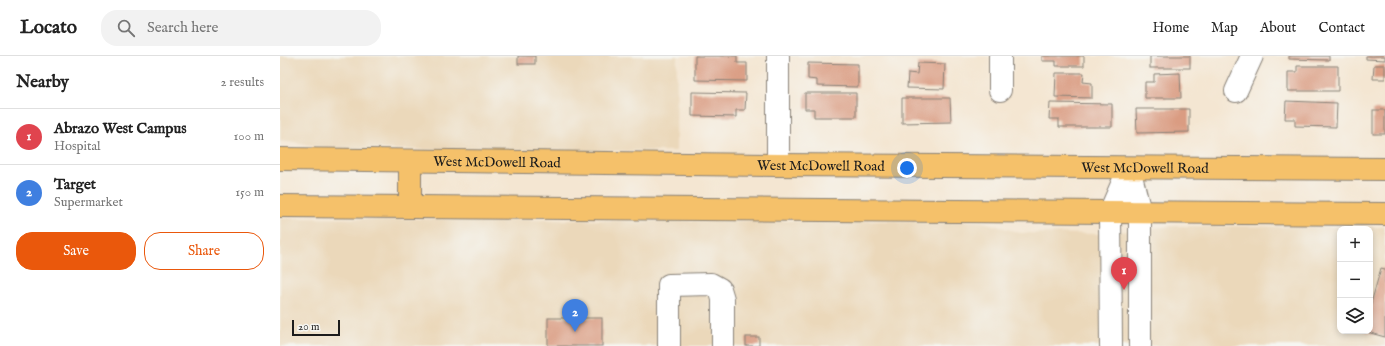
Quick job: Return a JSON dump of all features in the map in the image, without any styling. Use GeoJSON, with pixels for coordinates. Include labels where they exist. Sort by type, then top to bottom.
{"type":"FeatureCollection","features":[{"type":"Feature","properties":{"kind":"main road","name":"West McDowell Road"},"geometry":{"type":"LineString","coordinates":[[280,160],[1385,169]]}},
{"type":"Feature","properties":{"kind":"main road"},"geometry":{"type":"LineString","coordinates":[[410,161],[410,207]]}},
{"type":"Feature","properties":{"kind":"main road"},"geometry":{"type":"LineString","coordinates":[[280,206],[1385,214]]}},
{"type":"Feature","properties":{"kind":"street"},"geometry":{"type":"LineString","coordinates":[[778,56],[778,165]]}},
{"type":"Feature","properties":{"kind":"street"},"geometry":{"type":"LineString","coordinates":[[1000,56],[1000,90]]}},
{"type":"Feature","properties":{"kind":"street"},"geometry":{"type":"LineString","coordinates":[[1236,91],[1252,56]]}},
{"type":"Feature","properties":{"kind":"street"},"geometry":{"type":"LineString","coordinates":[[1111,346],[1110,212],[1129,168]]}},
{"type":"Feature","properties":{"kind":"street"},"geometry":{"type":"LineString","coordinates":[[1129,168],[1140,212],[1140,346]]}},
{"type":"Feature","properties":{"kind":"street"},"geometry":{"type":"LineString","coordinates":[[669,346],[670,285],[711,284],[720,289],[723,300],[723,346]]}},
{"type":"Feature","properties":{"kind":"shaded area"},"geometry":{"type":"Polygon","coordinates":[[[280,56],[677,56],[676,151],[333,149],[289,141],[280,141],[280,56]]]}},
{"type":"Feature","properties":{"kind":"shaded area"},"geometry":{"type":"Polygon","coordinates":[[[280,218],[684,221],[981,221],[1020,233],[1101,234],[1171,226],[1337,227],[1337,334],[1373,334],[1373,227],[1385,227],[1385,346],[280,346],[280,218]]]}},
{"type":"Feature","properties":{"kind":"building"},"geometry":{"type":"Polygon","coordinates":[[[518,56],[535,56],[535,64],[518,64],[518,56]]]}},
{"type":"Feature","properties":{"kind":"building"},"geometry":{"type":"Polygon","coordinates":[[[695,56],[737,56],[737,63],[747,63],[747,81],[695,80],[695,56]]]}},
{"type":"Feature","properties":{"kind":"building"},"geometry":{"type":"Polygon","coordinates":[[[1042,56],[1084,56],[1084,66],[1056,66],[1056,61],[1042,61],[1042,56]]]}},
{"type":"Feature","properties":{"kind":"building"},"geometry":{"type":"Polygon","coordinates":[[[1150,56],[1190,56],[1190,68],[1150,68],[1150,56]]]}},
{"type":"Feature","properties":{"kind":"building"},"geometry":{"type":"Polygon","coordinates":[[[1289,56],[1329,56],[1329,60],[1289,59],[1289,56]]]}},
{"type":"Feature","properties":{"kind":"building"},"geometry":{"type":"Polygon","coordinates":[[[1366,56],[1385,56],[1385,60],[1366,59],[1366,56]]]}},
{"type":"Feature","properties":{"kind":"building"},"geometry":{"type":"Polygon","coordinates":[[[808,63],[858,64],[858,87],[817,86],[817,80],[808,79],[808,63]]]}},
{"type":"Feature","properties":{"kind":"building"},"geometry":{"type":"Polygon","coordinates":[[[918,63],[945,64],[944,89],[907,88],[908,73],[917,74],[918,63]]]}},
{"type":"Feature","properties":{"kind":"building"},"geometry":{"type":"Polygon","coordinates":[[[1374,65],[1385,65],[1385,79],[1373,79],[1374,65]]]}},
{"type":"Feature","properties":{"kind":"building"},"geometry":{"type":"Polygon","coordinates":[[[1297,66],[1338,66],[1338,91],[1288,91],[1288,72],[1297,72],[1297,66]]]}},
{"type":"Feature","properties":{"kind":"building"},"geometry":{"type":"Polygon","coordinates":[[[1056,73],[1084,73],[1083,82],[1092,83],[1092,98],[1055,97],[1056,73]]]}},
{"type":"Feature","properties":{"kind":"building"},"geometry":{"type":"Polygon","coordinates":[[[1180,73],[1181,98],[1145,98],[1145,82],[1154,82],[1154,74],[1180,73]]]}},
{"type":"Feature","properties":{"kind":"building"},"geometry":{"type":"Polygon","coordinates":[[[692,92],[746,93],[745,110],[736,110],[736,117],[692,116],[692,92]]]}},
{"type":"Feature","properties":{"kind":"building"},"geometry":{"type":"Polygon","coordinates":[[[805,93],[856,93],[856,117],[814,117],[814,109],[805,109],[805,93]]]}},
{"type":"Feature","properties":{"kind":"building"},"geometry":{"type":"Polygon","coordinates":[[[902,98],[950,98],[951,122],[902,123],[902,98]]]}},
{"type":"Feature","properties":{"kind":"building"},"geometry":{"type":"Polygon","coordinates":[[[1286,101],[1337,103],[1336,127],[1295,126],[1295,119],[1285,119],[1286,101]]]}},
{"type":"Feature","properties":{"kind":"building"},"geometry":{"type":"Polygon","coordinates":[[[1050,103],[1112,104],[1112,127],[1059,127],[1059,119],[1049,119],[1050,103]]]}},
{"type":"Feature","properties":{"kind":"building"},"geometry":{"type":"Polygon","coordinates":[[[1136,109],[1189,109],[1189,132],[1137,133],[1136,109]]]}},
{"type":"Feature","properties":{"kind":"building"},"geometry":{"type":"Polygon","coordinates":[[[1373,110],[1385,110],[1385,134],[1373,134],[1373,110]]]}},
{"type":"Feature","properties":{"kind":"building"},"geometry":{"type":"Polygon","coordinates":[[[1381,268],[1385,269],[1385,337],[1373,334],[1373,296],[1381,268]]]}},
{"type":"Feature","properties":{"kind":"building"},"geometry":{"type":"Polygon","coordinates":[[[548,318],[602,318],[602,346],[548,346],[548,318]]]}},
{"type":"Feature","properties":{"kind":"building"},"geometry":{"type":"Polygon","coordinates":[[[746,337],[759,337],[759,346],[746,346],[746,337]]]}},
{"type":"Feature","properties":{"kind":"place","name":"Abrazo West Campus"},"geometry":{"type":"Point","coordinates":[1124,290]}},
{"type":"Feature","properties":{"kind":"place","name":"Target"},"geometry":{"type":"Point","coordinates":[575,332]}}]}
